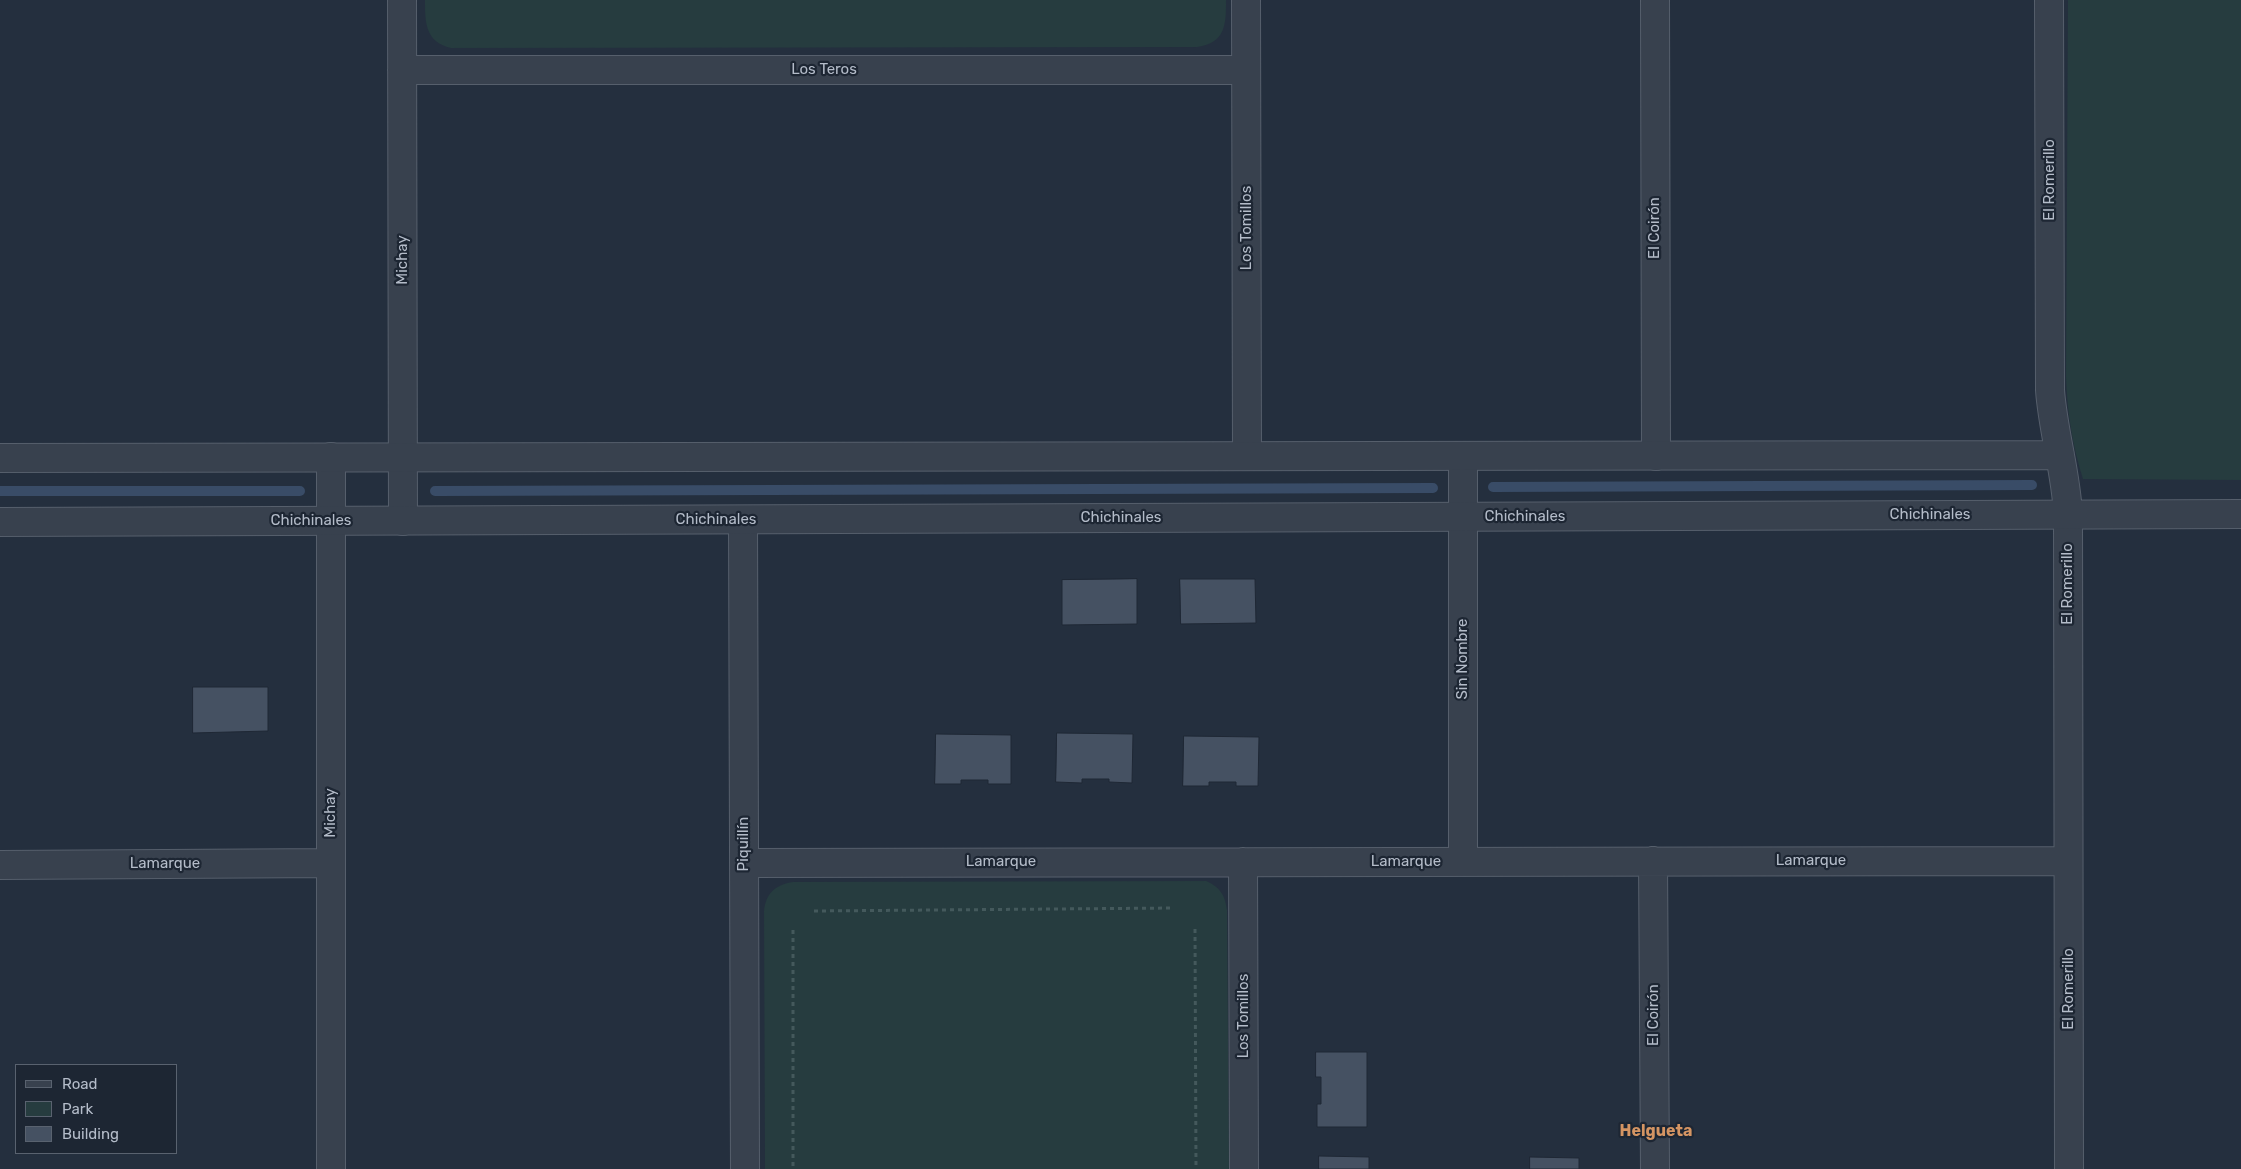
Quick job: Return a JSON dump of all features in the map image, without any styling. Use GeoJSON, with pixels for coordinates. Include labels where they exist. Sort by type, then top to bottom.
{"type":"FeatureCollection","features":[{"type":"Feature","properties":{"kind":"street","name":"Michay"},"geometry":{"type":"LineString","coordinates":[[402,0],[403,521]]}},
{"type":"Feature","properties":{"kind":"street","name":"Los Tomillos"},"geometry":{"type":"LineString","coordinates":[[1246,0],[1247,456]]}},
{"type":"Feature","properties":{"kind":"street","name":"El Coirón"},"geometry":{"type":"LineString","coordinates":[[1654,0],[1656,456]]}},
{"type":"Feature","properties":{"kind":"street","name":"El Romerillo"},"geometry":{"type":"LineString","coordinates":[[2049,0],[2050,390],[2052,416],[2066,485],[2068,514],[2070,1169]]}},
{"type":"Feature","properties":{"kind":"street","name":"Los Teros"},"geometry":{"type":"LineString","coordinates":[[402,70],[1246,70]]}},
{"type":"Feature","properties":{"kind":"street","name":"Sin Nombre"},"geometry":{"type":"LineString","coordinates":[[1463,456],[1463,862]]}},
{"type":"Feature","properties":{"kind":"street"},"geometry":{"type":"LineString","coordinates":[[0,458],[2060,456]]}},
{"type":"Feature","properties":{"kind":"street","name":"Michay"},"geometry":{"type":"LineString","coordinates":[[330,1169],[331,457]]}},
{"type":"Feature","properties":{"kind":"street","name":"Chichinales"},"geometry":{"type":"LineString","coordinates":[[0,522],[2241,514]]}},
{"type":"Feature","properties":{"kind":"street","name":"Piquillín"},"geometry":{"type":"LineString","coordinates":[[743,520],[745,1169]]}},
{"type":"Feature","properties":{"kind":"street","name":"Lamarque"},"geometry":{"type":"LineString","coordinates":[[744,863],[2068,861]]}},
{"type":"Feature","properties":{"kind":"street","name":"Los Tomillos"},"geometry":{"type":"LineString","coordinates":[[1244,862],[1244,1169]]}},
{"type":"Feature","properties":{"kind":"street","name":"El Coirón"},"geometry":{"type":"LineString","coordinates":[[1653,862],[1655,1169]]}},
{"type":"Feature","properties":{"kind":"street","name":"Lamarque"},"geometry":{"type":"LineString","coordinates":[[0,865],[331,863]]}},
{"type":"Feature","properties":{"kind":"path"},"geometry":{"type":"LineString","coordinates":[[814,911],[1174,908]]}},
{"type":"Feature","properties":{"kind":"path"},"geometry":{"type":"LineString","coordinates":[[1195,929],[1196,1169]]}},
{"type":"Feature","properties":{"kind":"path"},"geometry":{"type":"LineString","coordinates":[[792,930],[792,1169]]}},
{"type":"Feature","properties":{"kind":"green space"},"geometry":{"type":"Polygon","coordinates":[[[425,0],[1226,0],[1226,17],[1219,37],[1207,45],[1197,47],[451,48],[442,45],[431,36],[426,23],[425,0]]]}},
{"type":"Feature","properties":{"kind":"green space"},"geometry":{"type":"Polygon","coordinates":[[[2068,0],[2241,0],[2241,480],[2083,479],[2071,427],[2066,375],[2068,0]]]}},
{"type":"Feature","properties":{"kind":"green space"},"geometry":{"type":"Polygon","coordinates":[[[1206,881],[1221,892],[1227,910],[1229,1169],[765,1169],[764,911],[769,895],[776,888],[793,882],[1206,881]]]}},
{"type":"Feature","properties":{"kind":"building"},"geometry":{"type":"Polygon","coordinates":[[[1137,579],[1137,624],[1062,625],[1062,580],[1137,579]]]}},
{"type":"Feature","properties":{"kind":"building"},"geometry":{"type":"Polygon","coordinates":[[[1180,579],[1255,579],[1256,623],[1181,624],[1180,579]]]}},
{"type":"Feature","properties":{"kind":"building"},"geometry":{"type":"Polygon","coordinates":[[[193,687],[268,687],[268,731],[193,733],[193,687]]]}},
{"type":"Feature","properties":{"kind":"building"},"geometry":{"type":"Polygon","coordinates":[[[1057,733],[1133,734],[1132,783],[1109,782],[1109,779],[1082,779],[1082,783],[1056,782],[1057,733]]]}},
{"type":"Feature","properties":{"kind":"building"},"geometry":{"type":"Polygon","coordinates":[[[936,734],[1011,735],[1011,784],[988,784],[988,780],[961,780],[961,784],[935,784],[936,734]]]}},
{"type":"Feature","properties":{"kind":"building"},"geometry":{"type":"Polygon","coordinates":[[[1184,736],[1259,737],[1258,786],[1236,786],[1236,782],[1209,782],[1209,786],[1183,786],[1184,736]]]}},
{"type":"Feature","properties":{"kind":"building"},"geometry":{"type":"Polygon","coordinates":[[[1316,1052],[1367,1052],[1367,1127],[1317,1127],[1317,1104],[1321,1104],[1321,1077],[1316,1077],[1316,1052]]]}},
{"type":"Feature","properties":{"kind":"building"},"geometry":{"type":"Polygon","coordinates":[[[1319,1156],[1369,1157],[1369,1169],[1319,1169],[1319,1156]]]}},
{"type":"Feature","properties":{"kind":"building"},"geometry":{"type":"Polygon","coordinates":[[[1530,1157],[1579,1158],[1579,1169],[1530,1169],[1530,1157]]]}},
{"type":"Feature","properties":{"kind":"waterway"},"geometry":{"type":"LineString","coordinates":[[1493,487],[2032,485]]}},
{"type":"Feature","properties":{"kind":"waterway"},"geometry":{"type":"LineString","coordinates":[[435,491],[1433,488]]}},
{"type":"Feature","properties":{"kind":"waterway"},"geometry":{"type":"LineString","coordinates":[[0,491],[300,491]]}},
{"type":"Feature","properties":{"kind":"district","name":"Helgueta"},"geometry":{"type":"Point","coordinates":[1656,1131]}}]}
